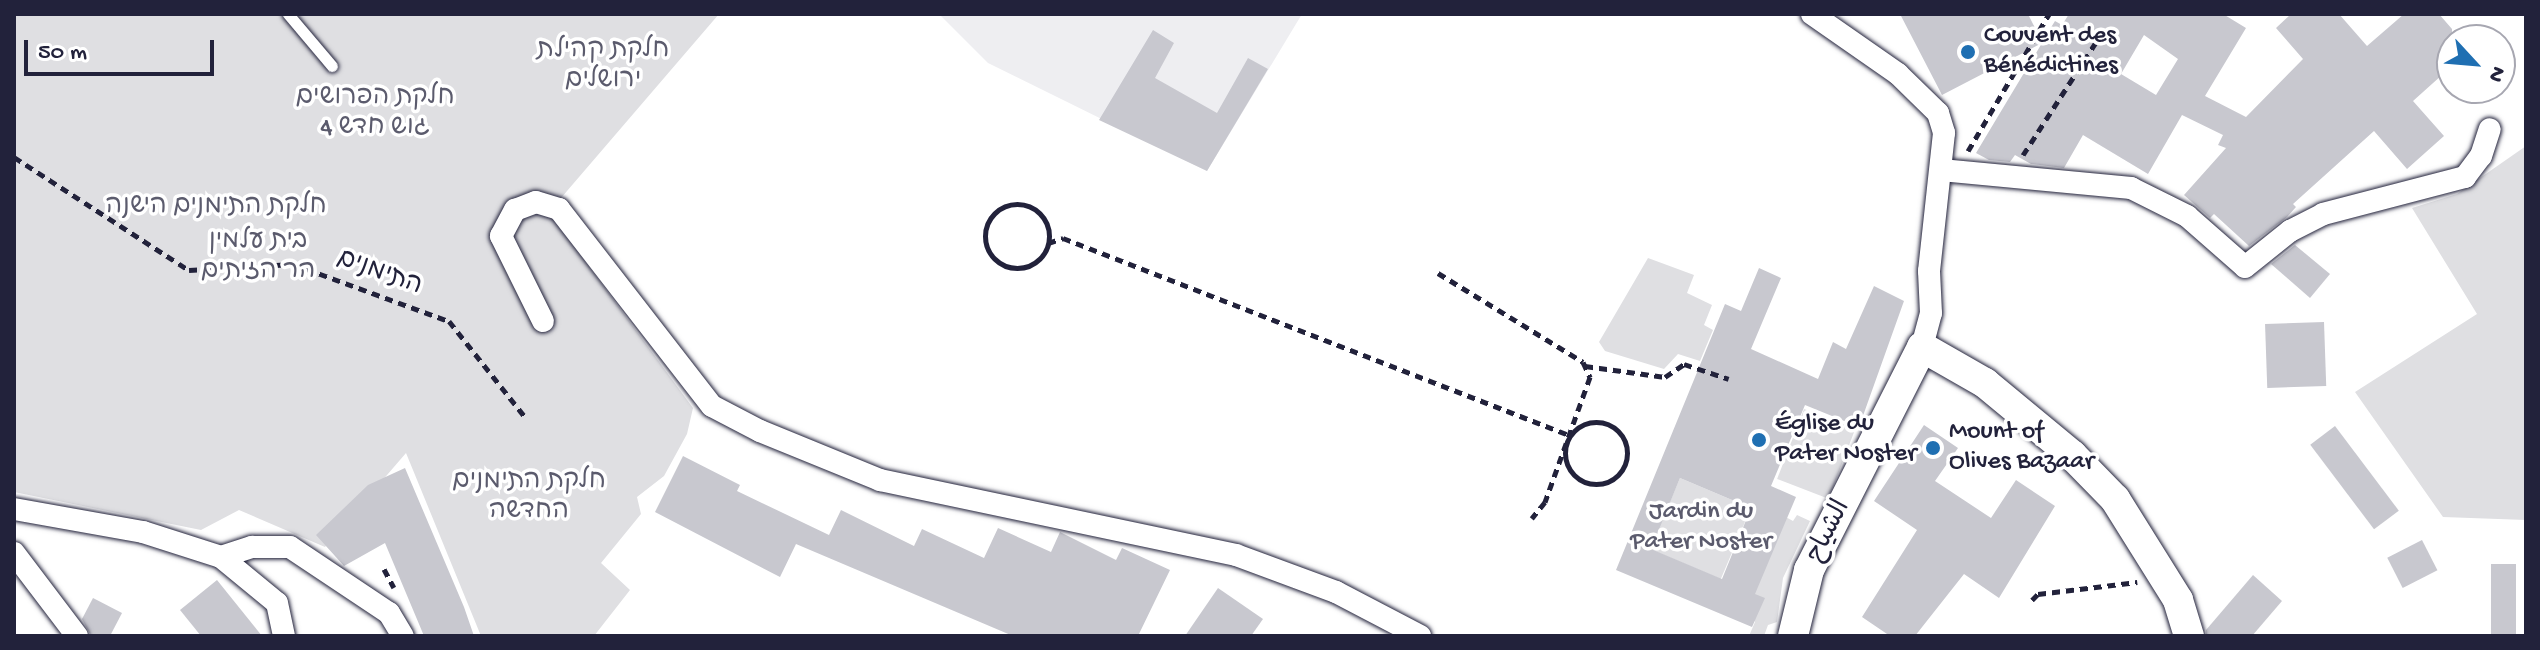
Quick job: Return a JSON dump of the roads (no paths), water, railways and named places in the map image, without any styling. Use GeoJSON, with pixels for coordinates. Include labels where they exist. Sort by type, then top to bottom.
{"type":"FeatureCollection","features":[{"type":"Feature","properties":{"kind":"street"},"geometry":{"type":"LineString","coordinates":[[1812,14],[1898,74],[1938,113],[1944,133],[1948,171],[1929,271],[1931,313],[1922,347],[1985,383],[2072,455],[2115,499],[2178,600],[2189,636]]}},
{"type":"Feature","properties":{"kind":"street"},"geometry":{"type":"LineString","coordinates":[[1948,171],[2144,193],[2187,216],[2245,267],[2290,231],[2323,214],[2465,177],[2481,156],[2490,129]]}},
{"type":"Feature","properties":{"kind":"street"},"geometry":{"type":"LineString","coordinates":[[543,321],[501,236],[515,210],[536,202],[559,209],[712,406],[760,431],[880,480],[1236,555],[1336,592],[1420,636]]}},
{"type":"Feature","properties":{"kind":"street","name":"الشياح"},"geometry":{"type":"LineString","coordinates":[[1793,636],[1809,570],[1922,347]]}},
{"type":"Feature","properties":{"kind":"street"},"geometry":{"type":"LineString","coordinates":[[14,509],[143,532],[221,557],[277,603],[284,636]]}},
{"type":"Feature","properties":{"kind":"street"},"geometry":{"type":"LineString","coordinates":[[221,557],[252,547],[290,547],[389,613],[403,636]]}},
{"type":"Feature","properties":{"kind":"street"},"geometry":{"type":"LineString","coordinates":[[14,553],[77,636]]}},
{"type":"Feature","properties":{"kind":"lane"},"geometry":{"type":"LineString","coordinates":[[288,14],[332,66]]}},
{"type":"Feature","properties":{"kind":"place","name":"Couvent des Bénédictines"},"geometry":{"type":"Point","coordinates":[1968,52]}},
{"type":"Feature","properties":{"kind":"place","name":"Église du Pater Noster"},"geometry":{"type":"Point","coordinates":[1759,440]}},
{"type":"Feature","properties":{"kind":"place","name":"Mount of Olives Bazaar"},"geometry":{"type":"Point","coordinates":[1933,448]}},
{"type":"Feature","properties":{"kind":"park label","name":"חלקת קהילת ירושלים"},"geometry":{"type":"Point","coordinates":[603,67]}},
{"type":"Feature","properties":{"kind":"park label","name":"חלקת הפרושים גוש חדש 4"},"geometry":{"type":"Point","coordinates":[375,114]}},
{"type":"Feature","properties":{"kind":"park label","name":"חלקת התימנים הישנה"},"geometry":{"type":"Point","coordinates":[216,208]}},
{"type":"Feature","properties":{"kind":"park label","name":"בית עלמין הר הזיתים"},"geometry":{"type":"Point","coordinates":[258,258]}},
{"type":"Feature","properties":{"kind":"park label","name":"חלקת התימנים החדשה"},"geometry":{"type":"Point","coordinates":[529,498]}},
{"type":"Feature","properties":{"kind":"park label","name":"Jardin du Pater Noster"},"geometry":{"type":"Point","coordinates":[1701,528]}}]}
